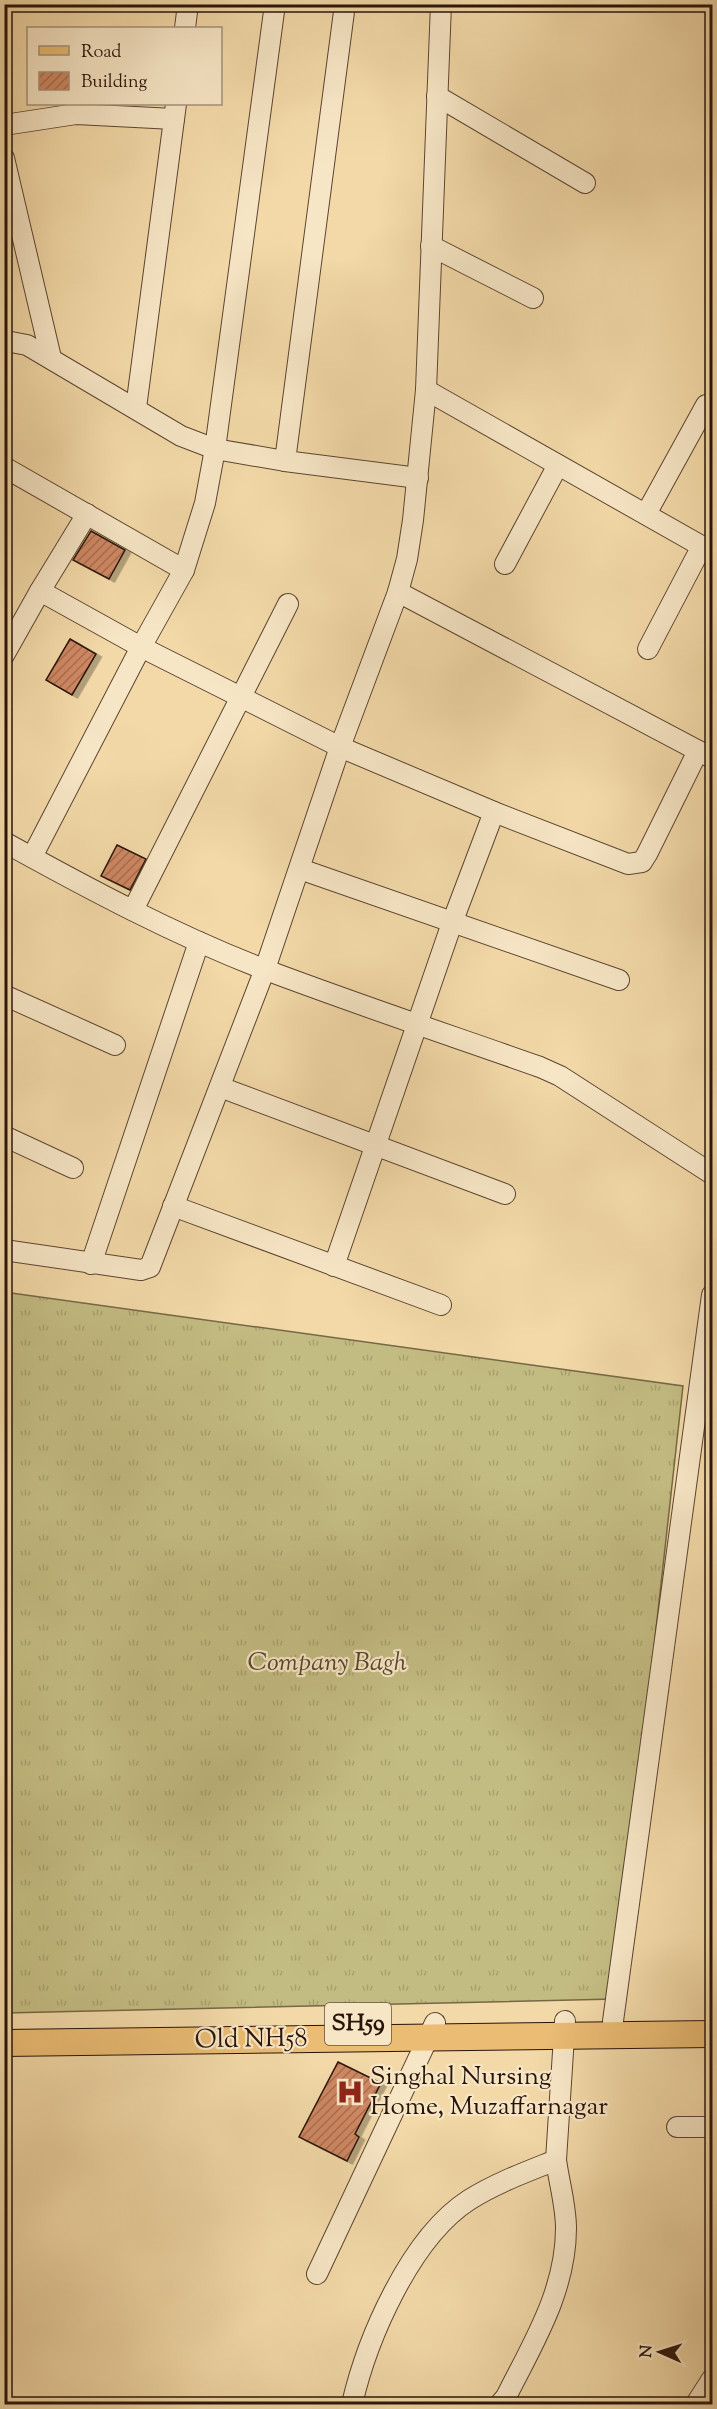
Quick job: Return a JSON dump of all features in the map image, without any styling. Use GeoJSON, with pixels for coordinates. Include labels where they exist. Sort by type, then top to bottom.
{"type":"FeatureCollection","features":[{"type":"Feature","properties":{"kind":"main road","name":"Old NH58"},"geometry":{"type":"LineString","coordinates":[[565,2028],[613,2021],[712,2021]]}},
{"type":"Feature","properties":{"kind":"main road","name":"Old NH58"},"geometry":{"type":"LineString","coordinates":[[4,2028],[432,2030]]}},
{"type":"Feature","properties":{"kind":"main road","name":"Old NH58"},"geometry":{"type":"LineString","coordinates":[[4,2043],[565,2028],[712,2034]]}},
{"type":"Feature","properties":{"kind":"street"},"geometry":{"type":"LineString","coordinates":[[185,27],[188,4]]}},
{"type":"Feature","properties":{"kind":"street"},"geometry":{"type":"LineString","coordinates":[[32,857],[141,647],[184,570],[206,503],[274,4]]}},
{"type":"Feature","properties":{"kind":"street"},"geometry":{"type":"LineString","coordinates":[[285,461],[345,4]]}},
{"type":"Feature","properties":{"kind":"street"},"geometry":{"type":"LineString","coordinates":[[4,1250],[91,1264],[147,1270],[153,1262],[265,969],[340,747],[398,591],[413,520],[426,390],[441,4]]}},
{"type":"Feature","properties":{"kind":"street"},"geometry":{"type":"LineString","coordinates":[[437,96],[585,183]]}},
{"type":"Feature","properties":{"kind":"street"},"geometry":{"type":"LineString","coordinates":[[4,125],[76,114],[175,111],[136,408]]}},
{"type":"Feature","properties":{"kind":"street"},"geometry":{"type":"LineString","coordinates":[[4,158],[13,231],[51,358]]}},
{"type":"Feature","properties":{"kind":"street"},"geometry":{"type":"LineString","coordinates":[[431,246],[533,298]]}},
{"type":"Feature","properties":{"kind":"street"},"geometry":{"type":"LineString","coordinates":[[4,344],[11,342],[27,345],[181,436],[215,449],[285,461],[418,478]]}},
{"type":"Feature","properties":{"kind":"street"},"geometry":{"type":"LineString","coordinates":[[426,390],[707,549],[648,649]]}},
{"type":"Feature","properties":{"kind":"street"},"geometry":{"type":"LineString","coordinates":[[646,514],[706,405]]}},
{"type":"Feature","properties":{"kind":"street"},"geometry":{"type":"LineString","coordinates":[[505,564],[558,465]]}},
{"type":"Feature","properties":{"kind":"street"},"geometry":{"type":"LineString","coordinates":[[4,467],[184,570]]}},
{"type":"Feature","properties":{"kind":"street"},"geometry":{"type":"LineString","coordinates":[[4,655],[87,514]]}},
{"type":"Feature","properties":{"kind":"street"},"geometry":{"type":"LineString","coordinates":[[40,591],[141,647],[340,747],[494,812],[635,864],[642,862],[705,755],[398,591]]}},
{"type":"Feature","properties":{"kind":"street"},"geometry":{"type":"LineString","coordinates":[[133,910],[288,604]]}},
{"type":"Feature","properties":{"kind":"street"},"geometry":{"type":"LineString","coordinates":[[334,1266],[452,923],[494,812]]}},
{"type":"Feature","properties":{"kind":"street"},"geometry":{"type":"LineString","coordinates":[[4,842],[133,910],[200,942],[265,969],[560,1076],[712,1174]]}},
{"type":"Feature","properties":{"kind":"street"},"geometry":{"type":"LineString","coordinates":[[300,869],[619,980]]}},
{"type":"Feature","properties":{"kind":"street"},"geometry":{"type":"LineString","coordinates":[[91,1264],[200,942]]}},
{"type":"Feature","properties":{"kind":"street"},"geometry":{"type":"LineString","coordinates":[[4,995],[115,1045]]}},
{"type":"Feature","properties":{"kind":"street"},"geometry":{"type":"LineString","coordinates":[[220,1087],[504,1194]]}},
{"type":"Feature","properties":{"kind":"street"},"geometry":{"type":"LineString","coordinates":[[6,1140],[73,1168]]}},
{"type":"Feature","properties":{"kind":"street"},"geometry":{"type":"LineString","coordinates":[[173,1206],[441,1305]]}},
{"type":"Feature","properties":{"kind":"street"},"geometry":{"type":"LineString","coordinates":[[613,2021],[712,1295]]}},
{"type":"Feature","properties":{"kind":"street"},"geometry":{"type":"LineString","coordinates":[[500,2404],[506,2397],[553,2304],[562,2275],[566,2225],[556,2160],[565,2028]]}},
{"type":"Feature","properties":{"kind":"street"},"geometry":{"type":"LineString","coordinates":[[317,2274],[432,2030]]}},
{"type":"Feature","properties":{"kind":"street"},"geometry":{"type":"LineString","coordinates":[[677,2127],[712,2127]]}},
{"type":"Feature","properties":{"kind":"street"},"geometry":{"type":"LineString","coordinates":[[352,2404],[358,2379],[384,2312],[411,2264],[438,2228],[467,2202],[497,2184],[556,2160]]}},
{"type":"Feature","properties":{"kind":"street"},"geometry":{"type":"LineString","coordinates":[[696,2404],[712,2379]]}},
{"type":"Feature","properties":{"kind":"green space","name":"Company Bagh"},"geometry":{"type":"Polygon","coordinates":[[[4,1292],[683,1386],[615,1999],[5,2013],[4,1292]]]}},
{"type":"Feature","properties":{"kind":"building"},"geometry":{"type":"Polygon","coordinates":[[[91,531],[125,550],[109,579],[73,560],[91,531]]]}},
{"type":"Feature","properties":{"kind":"building"},"geometry":{"type":"Polygon","coordinates":[[[70,639],[96,654],[72,695],[46,680],[70,639]]]}},
{"type":"Feature","properties":{"kind":"building"},"geometry":{"type":"Polygon","coordinates":[[[117,845],[146,859],[130,890],[101,876],[117,845]]]}},
{"type":"Feature","properties":{"kind":"building"},"geometry":{"type":"Polygon","coordinates":[[[338,2062],[381,2083],[355,2134],[359,2137],[347,2161],[299,2137],[338,2062]]]}},
{"type":"Feature","properties":{"kind":"place","name":"Singhal Nursing Home, Muzaffarnagar"},"geometry":{"type":"Point","coordinates":[350,2092]}}]}
